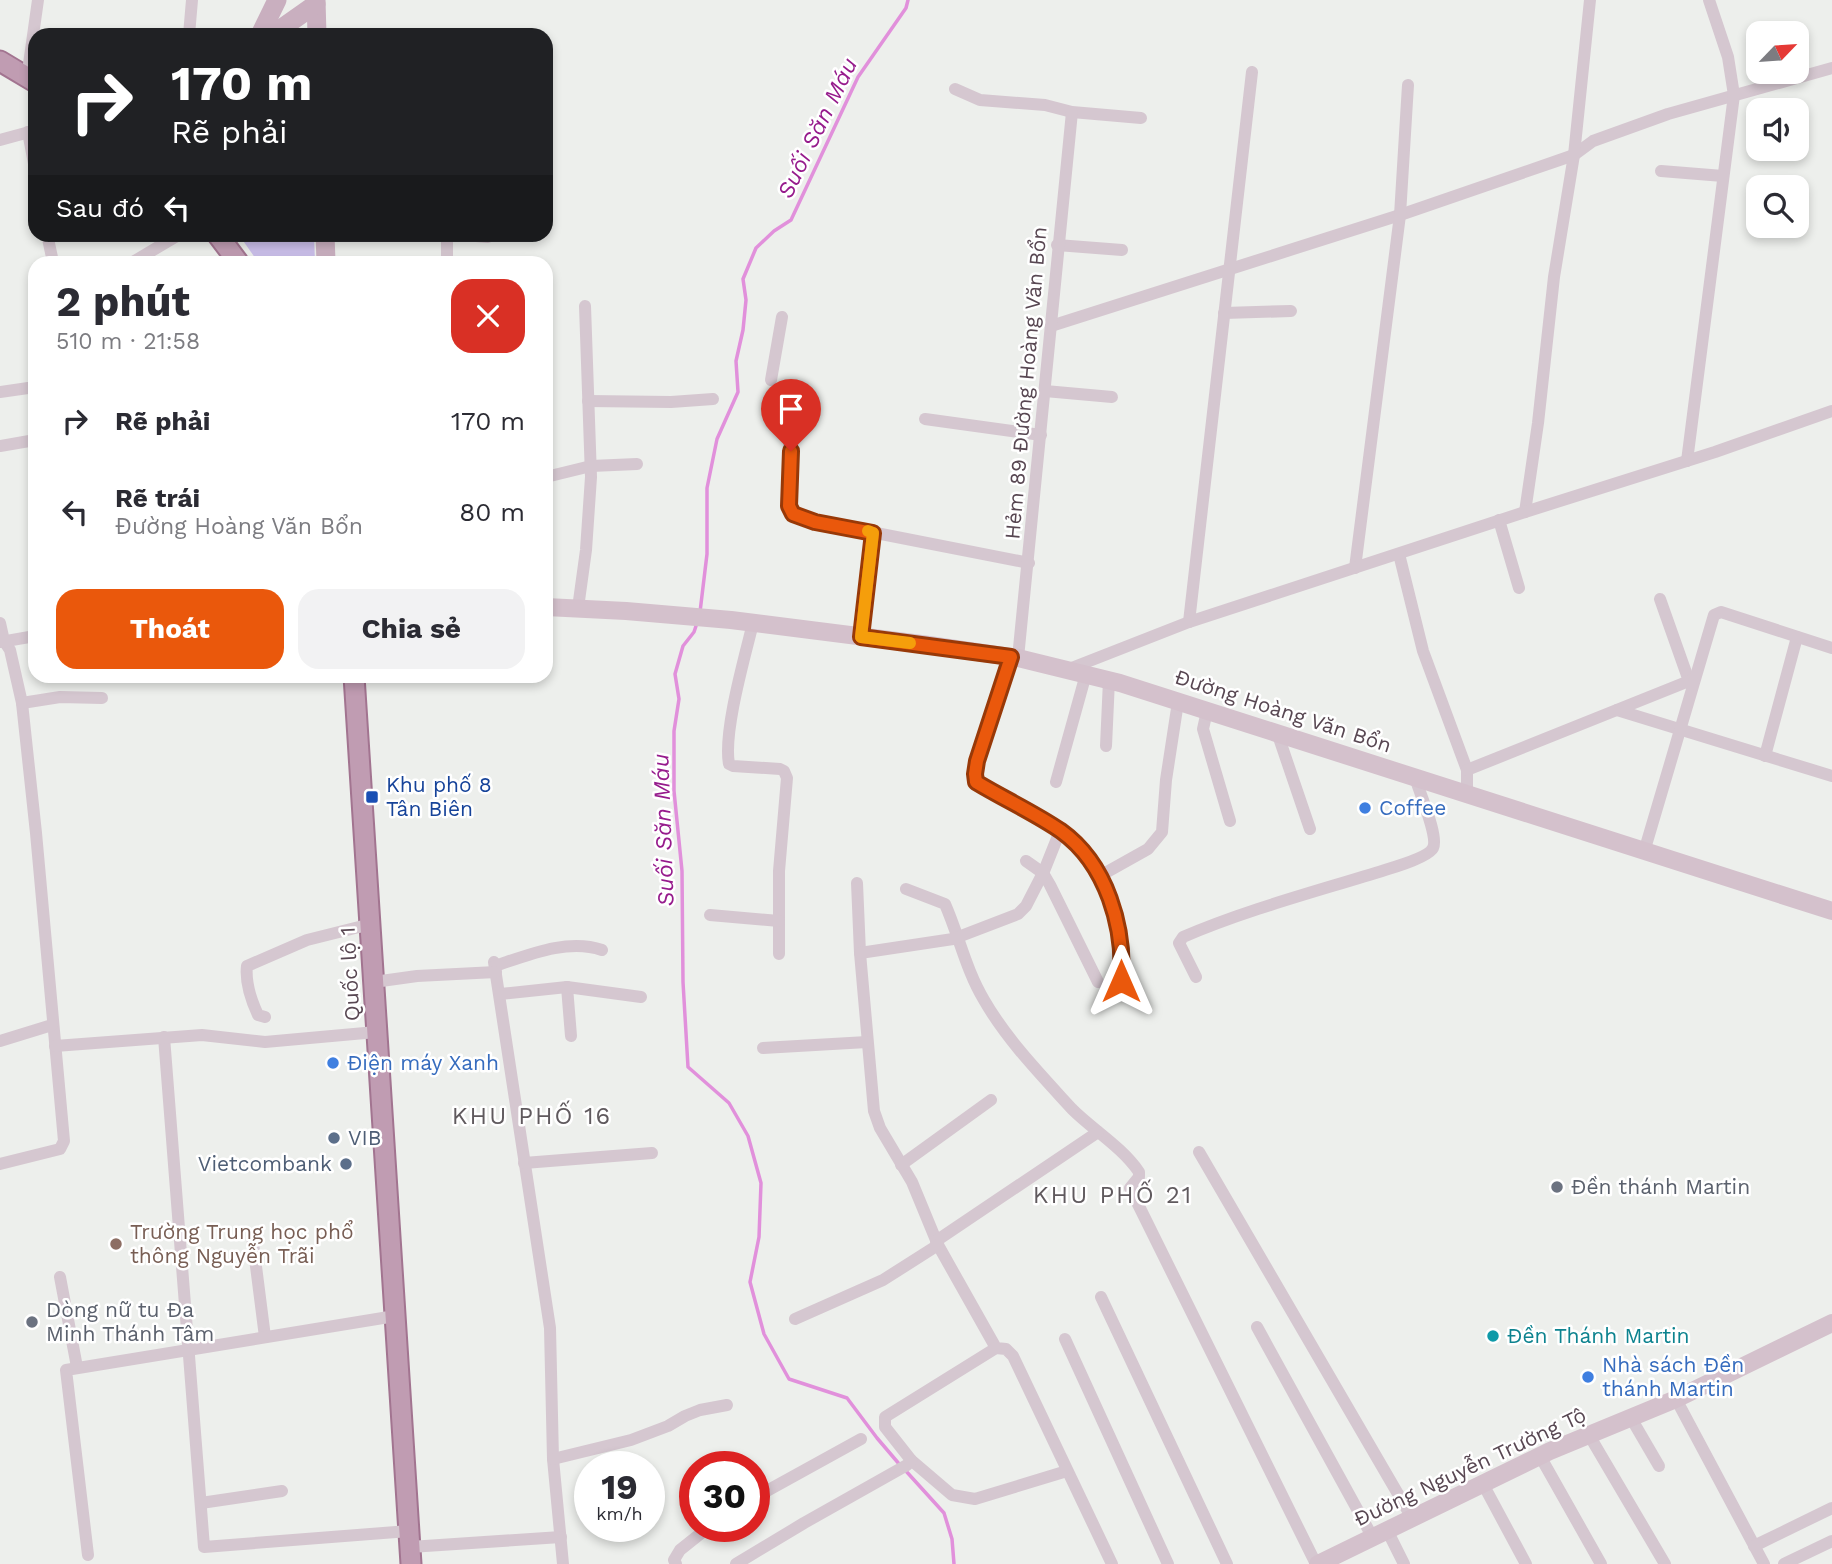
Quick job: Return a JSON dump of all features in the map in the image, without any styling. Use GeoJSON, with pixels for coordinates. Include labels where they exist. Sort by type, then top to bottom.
{"type":"FeatureCollection","features":[{"type":"Feature","properties":{"kind":"highway"},"geometry":{"type":"LineString","coordinates":[[0,61],[28,78]]}},
{"type":"Feature","properties":{"kind":"highway","name":"Quốc lộ 1"},"geometry":{"type":"LineString","coordinates":[[355,683],[410,1547]]}},
{"type":"Feature","properties":{"kind":"main road"},"geometry":{"type":"LineString","coordinates":[[263,28],[277,0]]}},
{"type":"Feature","properties":{"kind":"main road"},"geometry":{"type":"LineString","coordinates":[[281,28],[316,2]]}},
{"type":"Feature","properties":{"kind":"main road"},"geometry":{"type":"LineString","coordinates":[[316,2],[317,28]]}},
{"type":"Feature","properties":{"kind":"main road","name":"Đường Hoàng Văn Bổn"},"geometry":{"type":"LineString","coordinates":[[553,607],[752,622],[1015,657],[1078,671],[1832,911]]}},
{"type":"Feature","properties":{"kind":"main road","name":"Đường Nguyễn Trường Tộ"},"geometry":{"type":"LineString","coordinates":[[1317,1564],[1540,1456],[1676,1399],[1832,1323]]}},
{"type":"Feature","properties":{"kind":"street"},"geometry":{"type":"LineString","coordinates":[[36,28],[38,0]]}},
{"type":"Feature","properties":{"kind":"street"},"geometry":{"type":"LineString","coordinates":[[190,28],[192,0]]}},
{"type":"Feature","properties":{"kind":"street"},"geometry":{"type":"LineString","coordinates":[[1525,512],[1554,277],[1574,155],[1590,0]]}},
{"type":"Feature","properties":{"kind":"street"},"geometry":{"type":"LineString","coordinates":[[1687,461],[1734,95],[1728,57],[1709,0]]}},
{"type":"Feature","properties":{"kind":"street"},"geometry":{"type":"LineString","coordinates":[[1051,326],[1400,215],[1574,155],[1593,141],[1668,114],[1832,68]]}},
{"type":"Feature","properties":{"kind":"street"},"geometry":{"type":"LineString","coordinates":[[1189,622],[1252,72]]}},
{"type":"Feature","properties":{"kind":"street"},"geometry":{"type":"LineString","coordinates":[[1355,569],[1400,215],[1408,85]]}},
{"type":"Feature","properties":{"kind":"street"},"geometry":{"type":"LineString","coordinates":[[955,89],[980,100],[1054,106],[1072,112],[1141,118]]}},
{"type":"Feature","properties":{"kind":"street","name":"Hẻm 89 Đường Hoàng Văn Bổn"},"geometry":{"type":"LineString","coordinates":[[1060,831],[976,782],[975,774],[977,761],[1015,657],[1029,563],[1057,246],[1072,112]]}},
{"type":"Feature","properties":{"kind":"street"},"geometry":{"type":"LineString","coordinates":[[0,140],[28,132]]}},
{"type":"Feature","properties":{"kind":"street"},"geometry":{"type":"LineString","coordinates":[[1661,171],[1723,176]]}},
{"type":"Feature","properties":{"kind":"street"},"geometry":{"type":"LineString","coordinates":[[143,256],[167,242]]}},
{"type":"Feature","properties":{"kind":"street"},"geometry":{"type":"LineString","coordinates":[[1057,246],[1122,250]]}},
{"type":"Feature","properties":{"kind":"street"},"geometry":{"type":"LineString","coordinates":[[578,608],[586,550],[591,466],[585,306]]}},
{"type":"Feature","properties":{"kind":"street"},"geometry":{"type":"LineString","coordinates":[[1224,313],[1291,311]]}},
{"type":"Feature","properties":{"kind":"street"},"geometry":{"type":"LineString","coordinates":[[771,380],[782,317]]}},
{"type":"Feature","properties":{"kind":"street"},"geometry":{"type":"LineString","coordinates":[[0,392],[28,388]]}},
{"type":"Feature","properties":{"kind":"street"},"geometry":{"type":"LineString","coordinates":[[1045,391],[1112,397]]}},
{"type":"Feature","properties":{"kind":"street"},"geometry":{"type":"LineString","coordinates":[[803,392],[789,437],[789,506],[793,514],[815,522],[1029,563]]}},
{"type":"Feature","properties":{"kind":"street"},"geometry":{"type":"LineString","coordinates":[[589,401],[671,402],[713,399]]}},
{"type":"Feature","properties":{"kind":"street"},"geometry":{"type":"LineString","coordinates":[[1056,782],[1078,671],[1189,622],[1687,461],[1832,411]]}},
{"type":"Feature","properties":{"kind":"street"},"geometry":{"type":"LineString","coordinates":[[925,419],[1041,435]]}},
{"type":"Feature","properties":{"kind":"street"},"geometry":{"type":"LineString","coordinates":[[0,446],[28,441]]}},
{"type":"Feature","properties":{"kind":"street"},"geometry":{"type":"LineString","coordinates":[[553,475],[591,466],[637,464]]}},
{"type":"Feature","properties":{"kind":"street"},"geometry":{"type":"LineString","coordinates":[[1499,520],[1519,588]]}},
{"type":"Feature","properties":{"kind":"street"},"geometry":{"type":"LineString","coordinates":[[861,637],[873,533]]}},
{"type":"Feature","properties":{"kind":"street"},"geometry":{"type":"LineString","coordinates":[[1399,554],[1423,651],[1467,770],[1468,794]]}},
{"type":"Feature","properties":{"kind":"street"},"geometry":{"type":"LineString","coordinates":[[1660,598],[1692,680]]}},
{"type":"Feature","properties":{"kind":"street"},"geometry":{"type":"LineString","coordinates":[[1644,852],[1680,732],[1692,680],[1714,615],[1717,613],[1832,648]]}},
{"type":"Feature","properties":{"kind":"street"},"geometry":{"type":"LineString","coordinates":[[0,622],[6,662],[22,703],[64,1141],[60,1149],[0,1164]]}},
{"type":"Feature","properties":{"kind":"street"},"geometry":{"type":"LineString","coordinates":[[752,622],[731,723],[728,757],[729,764],[733,766],[780,769],[787,778],[779,871],[779,954]]}},
{"type":"Feature","properties":{"kind":"street"},"geometry":{"type":"LineString","coordinates":[[2,641],[28,637]]}},
{"type":"Feature","properties":{"kind":"street"},"geometry":{"type":"LineString","coordinates":[[1765,756],[1797,637]]}},
{"type":"Feature","properties":{"kind":"street"},"geometry":{"type":"LineString","coordinates":[[1106,746],[1109,680]]}},
{"type":"Feature","properties":{"kind":"street"},"geometry":{"type":"LineString","coordinates":[[1467,770],[1692,680]]}},
{"type":"Feature","properties":{"kind":"street"},"geometry":{"type":"LineString","coordinates":[[22,703],[60,697],[102,698]]}},
{"type":"Feature","properties":{"kind":"street"},"geometry":{"type":"LineString","coordinates":[[1098,877],[1148,849],[1163,832],[1166,780],[1178,702]]}},
{"type":"Feature","properties":{"kind":"street"},"geometry":{"type":"LineString","coordinates":[[1617,710],[1680,732],[1832,776]]}},
{"type":"Feature","properties":{"kind":"street"},"geometry":{"type":"LineString","coordinates":[[1207,711],[1203,729],[1230,821]]}},
{"type":"Feature","properties":{"kind":"street"},"geometry":{"type":"LineString","coordinates":[[1279,735],[1310,829]]}},
{"type":"Feature","properties":{"kind":"street"},"geometry":{"type":"LineString","coordinates":[[1196,977],[1180,944],[1183,937],[1277,903],[1396,867],[1430,853],[1435,840],[1415,777]]}},
{"type":"Feature","properties":{"kind":"street"},"geometry":{"type":"LineString","coordinates":[[860,953],[956,938],[1018,914],[1026,906],[1043,873],[1060,831],[1089,861],[1113,904],[1122,948],[1121,981]]}},
{"type":"Feature","properties":{"kind":"street"},"geometry":{"type":"LineString","coordinates":[[1026,861],[1043,873],[1098,982]]}},
{"type":"Feature","properties":{"kind":"street"},"geometry":{"type":"LineString","coordinates":[[857,883],[860,953],[874,1111],[880,1128],[912,1182],[937,1243],[996,1348]]}},
{"type":"Feature","properties":{"kind":"street"},"geometry":{"type":"LineString","coordinates":[[906,889],[946,904],[956,938],[983,999],[1003,1028],[1047,1081],[1139,1172],[1139,1177],[1130,1188],[1317,1564]]}},
{"type":"Feature","properties":{"kind":"street"},"geometry":{"type":"LineString","coordinates":[[710,915],[779,921]]}},
{"type":"Feature","properties":{"kind":"street"},"geometry":{"type":"LineString","coordinates":[[265,1017],[258,1015],[253,1004],[247,966],[307,940],[371,923]]}},
{"type":"Feature","properties":{"kind":"street"},"geometry":{"type":"LineString","coordinates":[[374,982],[495,966],[573,945],[588,945],[602,950]]}},
{"type":"Feature","properties":{"kind":"street"},"geometry":{"type":"LineString","coordinates":[[495,966],[550,1328],[553,1459],[563,1564]]}},
{"type":"Feature","properties":{"kind":"street"},"geometry":{"type":"LineString","coordinates":[[500,994],[567,987],[640,997]]}},
{"type":"Feature","properties":{"kind":"street"},"geometry":{"type":"LineString","coordinates":[[567,987],[571,1035]]}},
{"type":"Feature","properties":{"kind":"street"},"geometry":{"type":"LineString","coordinates":[[0,1041],[52,1025]]}},
{"type":"Feature","properties":{"kind":"street"},"geometry":{"type":"LineString","coordinates":[[55,1046],[202,1035],[265,1042],[376,1032]]}},
{"type":"Feature","properties":{"kind":"street"},"geometry":{"type":"LineString","coordinates":[[164,1037],[204,1546],[410,1547],[561,1537]]}},
{"type":"Feature","properties":{"kind":"street"},"geometry":{"type":"LineString","coordinates":[[763,1048],[867,1042]]}},
{"type":"Feature","properties":{"kind":"street"},"geometry":{"type":"LineString","coordinates":[[901,1165],[992,1100]]}},
{"type":"Feature","properties":{"kind":"street"},"geometry":{"type":"LineString","coordinates":[[795,1319],[883,1280],[1098,1132]]}},
{"type":"Feature","properties":{"kind":"street"},"geometry":{"type":"LineString","coordinates":[[1199,1152],[1412,1518]]}},
{"type":"Feature","properties":{"kind":"street"},"geometry":{"type":"LineString","coordinates":[[524,1163],[652,1153]]}},
{"type":"Feature","properties":{"kind":"street"},"geometry":{"type":"LineString","coordinates":[[252,1236],[265,1337]]}},
{"type":"Feature","properties":{"kind":"street"},"geometry":{"type":"LineString","coordinates":[[60,1277],[77,1367]]}},
{"type":"Feature","properties":{"kind":"street"},"geometry":{"type":"LineString","coordinates":[[1101,1297],[1227,1564]]}},
{"type":"Feature","properties":{"kind":"street"},"geometry":{"type":"LineString","coordinates":[[88,1555],[65,1370],[395,1316]]}},
{"type":"Feature","properties":{"kind":"street"},"geometry":{"type":"LineString","coordinates":[[1257,1327],[1380,1534],[1404,1564]]}},
{"type":"Feature","properties":{"kind":"street"},"geometry":{"type":"LineString","coordinates":[[1065,1339],[1168,1564]]}},
{"type":"Feature","properties":{"kind":"street"},"geometry":{"type":"LineString","coordinates":[[1068,1471],[975,1499],[952,1495],[936,1479],[905,1465],[885,1427],[885,1417],[996,1348],[1006,1349],[1013,1356],[1068,1471],[1112,1564]]}},
{"type":"Feature","properties":{"kind":"street"},"geometry":{"type":"LineString","coordinates":[[1676,1399],[1764,1564]]}},
{"type":"Feature","properties":{"kind":"street"},"geometry":{"type":"LineString","coordinates":[[553,1459],[631,1440],[700,1410],[727,1405]]}},
{"type":"Feature","properties":{"kind":"street"},"geometry":{"type":"LineString","coordinates":[[1631,1418],[1659,1466]]}},
{"type":"Feature","properties":{"kind":"street"},"geometry":{"type":"LineString","coordinates":[[1589,1435],[1665,1564]]}},
{"type":"Feature","properties":{"kind":"street"},"geometry":{"type":"LineString","coordinates":[[770,1489],[861,1439]]}},
{"type":"Feature","properties":{"kind":"street"},"geometry":{"type":"LineString","coordinates":[[1540,1456],[1601,1564]]}},
{"type":"Feature","properties":{"kind":"street"},"geometry":{"type":"LineString","coordinates":[[736,1564],[905,1465]]}},
{"type":"Feature","properties":{"kind":"street"},"geometry":{"type":"LineString","coordinates":[[1483,1484],[1526,1564]]}},
{"type":"Feature","properties":{"kind":"street"},"geometry":{"type":"LineString","coordinates":[[201,1503],[282,1491]]}},
{"type":"Feature","properties":{"kind":"street"},"geometry":{"type":"LineString","coordinates":[[1754,1546],[1832,1508]]}},
{"type":"Feature","properties":{"kind":"street"},"geometry":{"type":"LineString","coordinates":[[1784,1564],[1832,1541]]}},
{"type":"Feature","properties":{"kind":"street"},"geometry":{"type":"LineString","coordinates":[[676,1564],[674,1560],[691,1542]]}},
{"type":"Feature","properties":{"kind":"shaded area"},"geometry":{"type":"Polygon","coordinates":[[[244,242],[314,242],[315,256],[254,256],[244,242]]]}},
{"type":"Feature","properties":{"kind":"waterway","name":"Suối Săn Máu"},"geometry":{"type":"LineString","coordinates":[[700,612],[707,554],[707,488],[717,439],[738,392],[736,361],[746,300],[743,279],[756,248],[791,220],[858,77],[906,8],[908,0]]}},
{"type":"Feature","properties":{"kind":"waterway","name":"Suối Săn Máu"},"geometry":{"type":"LineString","coordinates":[[697,623],[694,632],[683,646],[675,674],[679,699],[674,731],[674,791],[682,871],[683,982],[688,1067],[729,1103],[748,1136],[761,1183],[759,1237],[750,1282],[764,1334],[789,1379],[847,1398],[900,1465]]}},
{"type":"Feature","properties":{"kind":"waterway","name":"Suối Săn Máu"},"geometry":{"type":"LineString","coordinates":[[905,1470],[944,1513],[952,1539],[954,1564]]}},
{"type":"Feature","properties":{"kind":"slow traffic"},"geometry":{"type":"LineString","coordinates":[[868,531],[873,533],[861,637],[910,643]]}},
{"type":"Feature","properties":{"kind":"place","name":"Khu phố 8 Tân Biên"},"geometry":{"type":"Point","coordinates":[372,797]}},
{"type":"Feature","properties":{"kind":"place","name":"Coffee"},"geometry":{"type":"Point","coordinates":[1365,808]}},
{"type":"Feature","properties":{"kind":"place","name":"Điện máy Xanh"},"geometry":{"type":"Point","coordinates":[333,1063]}},
{"type":"Feature","properties":{"kind":"place","name":"VIB"},"geometry":{"type":"Point","coordinates":[334,1138]}},
{"type":"Feature","properties":{"kind":"place","name":"Vietcombank"},"geometry":{"type":"Point","coordinates":[346,1164]}},
{"type":"Feature","properties":{"kind":"place","name":"Đền thánh Martin"},"geometry":{"type":"Point","coordinates":[1557,1187]}},
{"type":"Feature","properties":{"kind":"place","name":"Trường Trung học phổ thông Nguyễn Trãi"},"geometry":{"type":"Point","coordinates":[116,1244]}},
{"type":"Feature","properties":{"kind":"place","name":"Dòng nữ tu Đa Minh Thánh Tâm"},"geometry":{"type":"Point","coordinates":[32,1322]}},
{"type":"Feature","properties":{"kind":"place","name":"Đền Thánh Martin"},"geometry":{"type":"Point","coordinates":[1493,1336]}},
{"type":"Feature","properties":{"kind":"place","name":"Nhà sách Đền thánh Martin"},"geometry":{"type":"Point","coordinates":[1588,1377]}},
{"type":"Feature","properties":{"kind":"district","name":"KHU PHỐ 16"},"geometry":{"type":"Point","coordinates":[532,1116]}},
{"type":"Feature","properties":{"kind":"district","name":"KHU PHỐ 21"},"geometry":{"type":"Point","coordinates":[1113,1195]}},
{"type":"Feature","properties":{"kind":"route"},"geometry":{"type":"LineString","coordinates":[[791,451],[789,506],[793,514],[815,522],[873,533],[861,637],[1011,657],[977,761],[976,782],[1060,831],[1089,861],[1113,904],[1121,939],[1121,981]]}}]}
